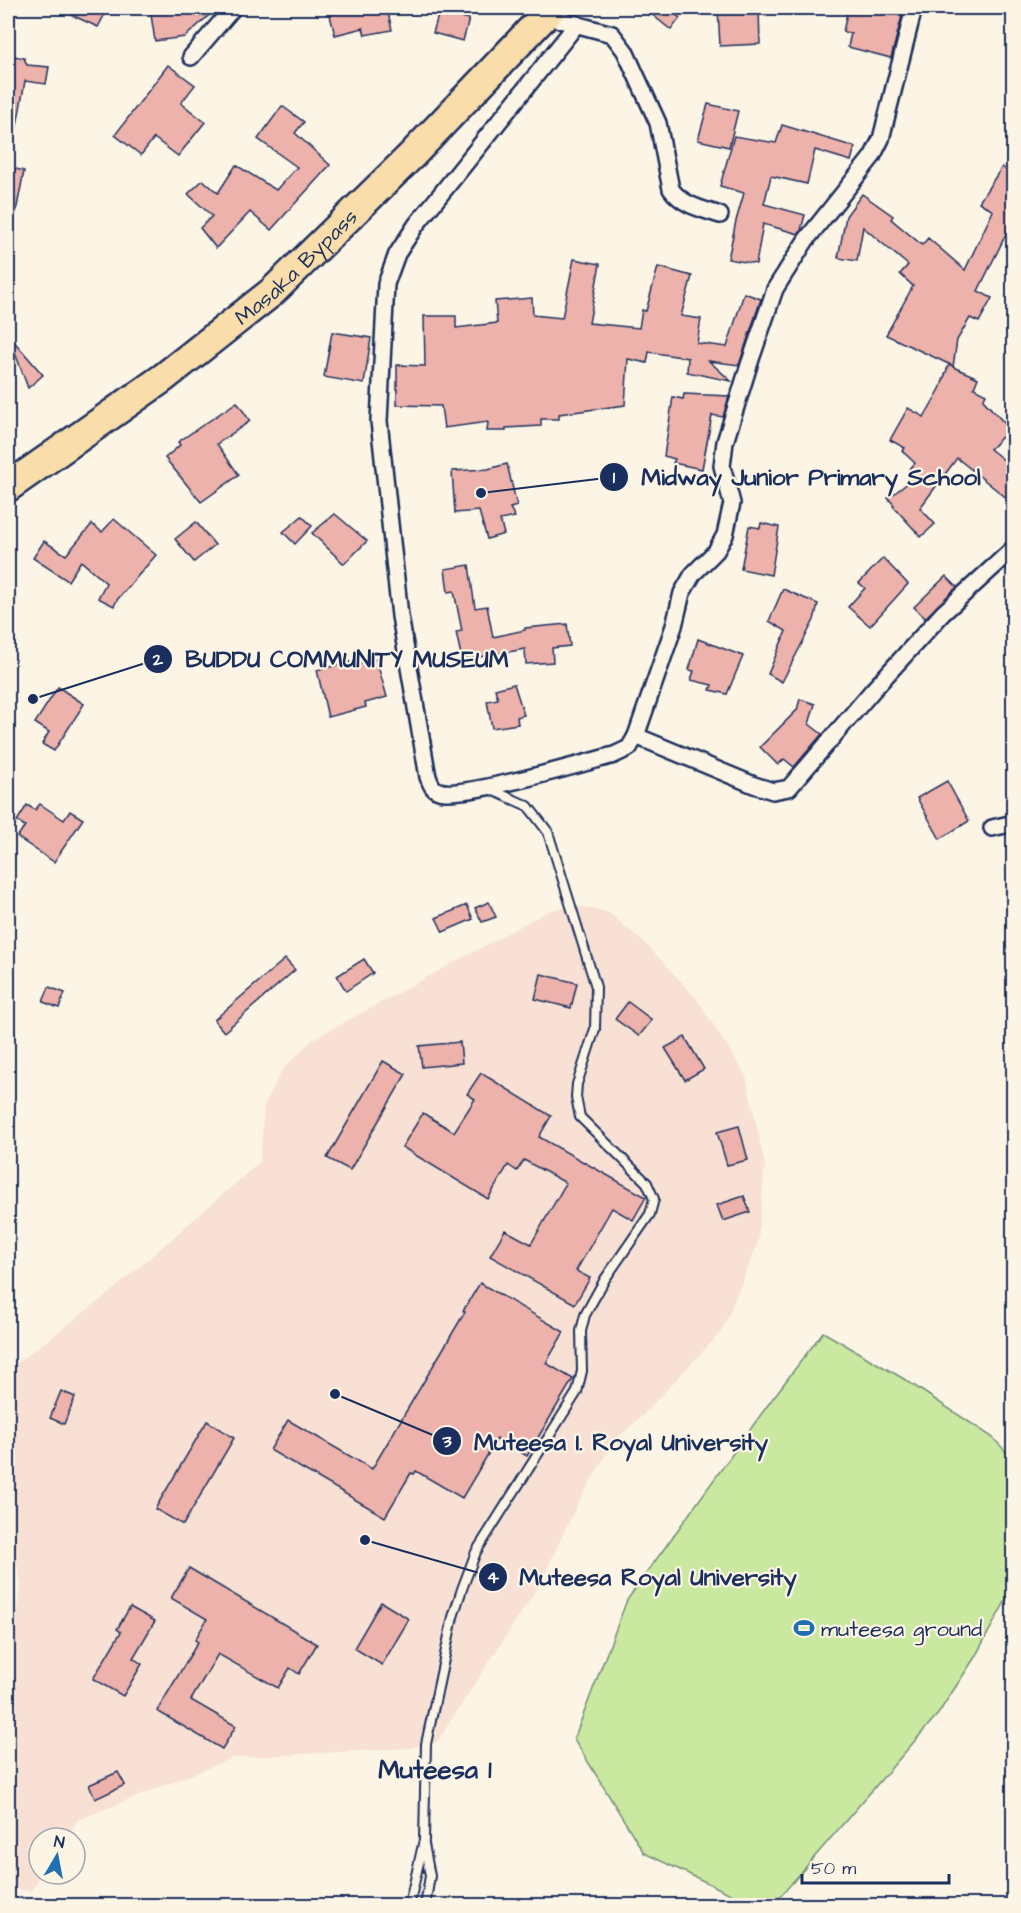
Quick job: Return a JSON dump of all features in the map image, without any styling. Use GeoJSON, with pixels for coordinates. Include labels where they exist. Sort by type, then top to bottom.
{"type":"FeatureCollection","features":[{"type":"Feature","properties":{"kind":"highway","name":"Masaka Bypass"},"geometry":{"type":"LineString","coordinates":[[8,487],[163,378],[272,292],[412,155],[549,12]]}},
{"type":"Feature","properties":{"kind":"street"},"geometry":{"type":"LineString","coordinates":[[191,57],[233,8]]}},
{"type":"Feature","properties":{"kind":"street"},"geometry":{"type":"LineString","coordinates":[[577,24],[416,225],[397,254],[386,284],[380,421],[400,616],[428,777],[432,787],[439,792],[486,787],[614,755],[628,748],[636,736],[674,626],[682,593],[693,574],[716,551],[725,536],[732,503],[722,466],[725,442],[775,289],[806,240],[872,157],[881,139],[914,8]]}},
{"type":"Feature","properties":{"kind":"street"},"geometry":{"type":"LineString","coordinates":[[549,12],[577,24],[612,34],[625,51],[658,123],[671,189],[676,198],[720,215]]}},
{"type":"Feature","properties":{"kind":"street"},"geometry":{"type":"LineString","coordinates":[[636,736],[754,785],[773,791],[789,788],[943,613],[1014,548]]}},
{"type":"Feature","properties":{"kind":"street"},"geometry":{"type":"LineString","coordinates":[[992,828],[1014,823]]}},
{"type":"Feature","properties":{"kind":"lane"},"geometry":{"type":"LineString","coordinates":[[410,1905],[423,1840],[426,1744],[453,1617],[462,1589],[476,1552],[577,1392],[582,1371],[581,1331],[585,1315],[605,1279],[650,1214],[654,1199],[647,1183],[580,1117],[576,1098],[577,1084],[595,1029],[596,987],[548,832],[528,806],[486,787]]}},
{"type":"Feature","properties":{"kind":"lane"},"geometry":{"type":"LineString","coordinates":[[423,1840],[430,1876],[425,1905]]}},
{"type":"Feature","properties":{"kind":"shaded area"},"geometry":{"type":"Polygon","coordinates":[[[577,906],[608,912],[649,947],[697,999],[746,1076],[765,1165],[758,1243],[722,1331],[641,1417],[614,1441],[578,1503],[540,1584],[437,1742],[410,1748],[233,1758],[78,1820],[74,1826],[27,1826],[27,1886],[34,1886],[31,1891],[8,1888],[8,1768],[17,1738],[8,1729],[8,1660],[21,1585],[8,1517],[8,1370],[108,1294],[260,1162],[264,1106],[282,1070],[312,1040],[550,910],[577,906]]]}},
{"type":"Feature","properties":{"kind":"green space","name":"muteesa ground"},"geometry":{"type":"Polygon","coordinates":[[[823,1332],[904,1379],[992,1437],[1013,1459],[1013,1587],[975,1657],[938,1714],[773,1905],[754,1905],[644,1853],[574,1739],[627,1600],[823,1332]]]}},
{"type":"Feature","properties":{"kind":"building"},"geometry":{"type":"Polygon","coordinates":[[[56,8],[108,8],[98,27],[56,8]]]}},
{"type":"Feature","properties":{"kind":"building"},"geometry":{"type":"Polygon","coordinates":[[[150,8],[217,8],[185,37],[155,41],[150,8]]]}},
{"type":"Feature","properties":{"kind":"building"},"geometry":{"type":"Polygon","coordinates":[[[328,8],[387,8],[392,30],[365,35],[363,28],[335,35],[328,8]]]}},
{"type":"Feature","properties":{"kind":"building"},"geometry":{"type":"Polygon","coordinates":[[[644,8],[667,8],[680,18],[671,30],[644,8]]]}},
{"type":"Feature","properties":{"kind":"building"},"geometry":{"type":"Polygon","coordinates":[[[718,8],[759,8],[760,44],[720,46],[718,8]]]}},
{"type":"Feature","properties":{"kind":"building"},"geometry":{"type":"Polygon","coordinates":[[[848,8],[904,8],[891,58],[848,47],[851,33],[843,32],[848,8]]]}},
{"type":"Feature","properties":{"kind":"building"},"geometry":{"type":"Polygon","coordinates":[[[439,12],[469,19],[463,41],[433,33],[439,12]]]}},
{"type":"Feature","properties":{"kind":"building"},"geometry":{"type":"Polygon","coordinates":[[[8,55],[24,58],[27,65],[49,67],[46,84],[25,81],[16,131],[8,130],[8,55]]]}},
{"type":"Feature","properties":{"kind":"building"},"geometry":{"type":"Polygon","coordinates":[[[168,65],[195,85],[181,103],[205,122],[178,156],[154,138],[141,155],[115,135],[168,65]]]}},
{"type":"Feature","properties":{"kind":"building"},"geometry":{"type":"Polygon","coordinates":[[[708,104],[738,111],[729,147],[698,140],[708,104]]]}},
{"type":"Feature","properties":{"kind":"building"},"geometry":{"type":"Polygon","coordinates":[[[282,106],[304,122],[295,133],[330,165],[271,230],[250,212],[216,248],[200,228],[212,216],[188,194],[203,180],[218,193],[236,165],[276,190],[297,167],[258,139],[282,106]]]}},
{"type":"Feature","properties":{"kind":"building"},"geometry":{"type":"Polygon","coordinates":[[[782,125],[855,147],[851,161],[815,150],[807,184],[771,176],[764,204],[805,215],[799,234],[763,224],[756,264],[728,259],[744,193],[720,186],[734,136],[776,143],[782,125]]]}},
{"type":"Feature","properties":{"kind":"building"},"geometry":{"type":"Polygon","coordinates":[[[8,167],[24,171],[15,217],[8,217],[8,167]]]}},
{"type":"Feature","properties":{"kind":"building"},"geometry":{"type":"Polygon","coordinates":[[[1002,167],[1014,175],[1014,218],[978,291],[992,298],[979,322],[970,318],[957,340],[953,367],[978,378],[974,388],[986,394],[983,400],[1010,429],[990,449],[1014,468],[1014,504],[957,458],[920,508],[935,524],[921,537],[888,498],[917,476],[909,470],[915,463],[902,451],[905,448],[890,440],[908,408],[924,417],[940,389],[949,364],[886,335],[913,286],[900,274],[908,265],[863,227],[857,261],[838,258],[846,216],[862,194],[893,216],[891,219],[922,245],[928,238],[965,270],[993,211],[979,202],[1002,167]]]}},
{"type":"Feature","properties":{"kind":"building"},"geometry":{"type":"Polygon","coordinates":[[[574,259],[600,264],[589,323],[639,328],[642,310],[646,311],[658,267],[692,276],[681,316],[701,319],[697,343],[727,347],[744,293],[761,299],[739,365],[709,361],[731,381],[687,372],[688,358],[649,352],[647,363],[628,359],[625,405],[559,414],[559,419],[541,419],[541,426],[487,431],[488,422],[444,428],[441,406],[397,405],[397,365],[425,366],[424,316],[456,316],[456,328],[497,323],[495,301],[532,298],[533,315],[562,318],[574,259]]]}},
{"type":"Feature","properties":{"kind":"building"},"geometry":{"type":"Polygon","coordinates":[[[332,332],[371,338],[364,384],[324,377],[332,332]]]}},
{"type":"Feature","properties":{"kind":"building"},"geometry":{"type":"Polygon","coordinates":[[[10,339],[43,375],[28,388],[10,339]]]}},
{"type":"Feature","properties":{"kind":"building"},"geometry":{"type":"Polygon","coordinates":[[[684,394],[729,396],[723,417],[712,415],[702,469],[673,463],[675,459],[664,456],[673,397],[683,399],[684,394]]]}},
{"type":"Feature","properties":{"kind":"building"},"geometry":{"type":"Polygon","coordinates":[[[237,402],[250,421],[217,444],[239,475],[201,502],[165,458],[180,445],[178,442],[237,402]]]}},
{"type":"Feature","properties":{"kind":"building"},"geometry":{"type":"Polygon","coordinates":[[[507,464],[517,506],[510,508],[515,517],[500,520],[504,534],[487,539],[479,511],[455,513],[452,471],[488,469],[507,464]]]}},
{"type":"Feature","properties":{"kind":"building"},"geometry":{"type":"Polygon","coordinates":[[[335,514],[367,541],[344,564],[312,533],[335,514]]]}},
{"type":"Feature","properties":{"kind":"building"},"geometry":{"type":"Polygon","coordinates":[[[302,516],[312,526],[295,544],[283,532],[302,516]]]}},
{"type":"Feature","properties":{"kind":"building"},"geometry":{"type":"Polygon","coordinates":[[[114,519],[156,555],[114,606],[98,598],[106,583],[81,561],[68,581],[33,558],[44,541],[66,555],[92,524],[102,532],[114,519]]]}},
{"type":"Feature","properties":{"kind":"building"},"geometry":{"type":"Polygon","coordinates":[[[196,522],[215,545],[194,562],[175,539],[196,522]]]}},
{"type":"Feature","properties":{"kind":"building"},"geometry":{"type":"Polygon","coordinates":[[[761,523],[779,527],[771,575],[741,569],[749,526],[760,528],[761,523]]]}},
{"type":"Feature","properties":{"kind":"building"},"geometry":{"type":"Polygon","coordinates":[[[883,558],[908,584],[870,626],[848,607],[865,588],[859,583],[883,558]]]}},
{"type":"Feature","properties":{"kind":"building"},"geometry":{"type":"Polygon","coordinates":[[[469,565],[475,608],[487,606],[493,637],[525,630],[525,628],[567,624],[570,646],[552,648],[553,662],[526,664],[525,649],[462,660],[456,632],[462,631],[454,591],[448,592],[445,569],[469,565]]]}},
{"type":"Feature","properties":{"kind":"building"},"geometry":{"type":"Polygon","coordinates":[[[946,576],[957,587],[925,618],[914,607],[946,576]]]}},
{"type":"Feature","properties":{"kind":"building"},"geometry":{"type":"Polygon","coordinates":[[[783,589],[818,604],[814,620],[782,682],[768,674],[786,631],[769,621],[783,589]]]}},
{"type":"Feature","properties":{"kind":"building"},"geometry":{"type":"Polygon","coordinates":[[[698,639],[743,656],[727,694],[710,690],[712,685],[691,680],[694,671],[689,670],[698,639]]]}},
{"type":"Feature","properties":{"kind":"building"},"geometry":{"type":"Polygon","coordinates":[[[376,659],[387,697],[365,703],[366,707],[328,717],[317,670],[350,662],[351,666],[376,659]]]}},
{"type":"Feature","properties":{"kind":"building"},"geometry":{"type":"Polygon","coordinates":[[[514,684],[524,715],[517,717],[518,724],[492,728],[487,701],[498,699],[495,689],[514,684]]]}},
{"type":"Feature","properties":{"kind":"building"},"geometry":{"type":"Polygon","coordinates":[[[58,687],[84,704],[54,751],[42,744],[49,732],[35,723],[58,687]]]}},
{"type":"Feature","properties":{"kind":"building"},"geometry":{"type":"Polygon","coordinates":[[[800,699],[815,704],[809,724],[822,734],[794,767],[784,759],[778,765],[760,747],[797,710],[800,699]]]}},
{"type":"Feature","properties":{"kind":"building"},"geometry":{"type":"Polygon","coordinates":[[[947,781],[969,821],[940,839],[917,798],[947,781]]]}},
{"type":"Feature","properties":{"kind":"building"},"geometry":{"type":"Polygon","coordinates":[[[40,804],[64,820],[70,811],[83,819],[54,862],[17,837],[25,826],[17,821],[27,805],[35,810],[40,804]]]}},
{"type":"Feature","properties":{"kind":"building"},"geometry":{"type":"Polygon","coordinates":[[[489,902],[496,917],[482,922],[475,908],[489,902]]]}},
{"type":"Feature","properties":{"kind":"building"},"geometry":{"type":"Polygon","coordinates":[[[467,905],[473,919],[443,932],[436,918],[467,905]]]}},
{"type":"Feature","properties":{"kind":"building"},"geometry":{"type":"Polygon","coordinates":[[[285,959],[295,970],[224,1032],[214,1020],[285,959]]]}},
{"type":"Feature","properties":{"kind":"building"},"geometry":{"type":"Polygon","coordinates":[[[364,959],[373,973],[346,991],[337,976],[364,959]]]}},
{"type":"Feature","properties":{"kind":"building"},"geometry":{"type":"Polygon","coordinates":[[[541,974],[577,983],[571,1008],[535,999],[541,974]]]}},
{"type":"Feature","properties":{"kind":"building"},"geometry":{"type":"Polygon","coordinates":[[[49,987],[65,993],[59,1008],[43,1002],[49,987]]]}},
{"type":"Feature","properties":{"kind":"building"},"geometry":{"type":"Polygon","coordinates":[[[628,1002],[652,1020],[639,1036],[615,1019],[628,1002]]]}},
{"type":"Feature","properties":{"kind":"building"},"geometry":{"type":"Polygon","coordinates":[[[685,1037],[704,1069],[685,1080],[665,1048],[685,1037]]]}},
{"type":"Feature","properties":{"kind":"building"},"geometry":{"type":"Polygon","coordinates":[[[460,1042],[462,1063],[422,1067],[419,1046],[460,1042]]]}},
{"type":"Feature","properties":{"kind":"building"},"geometry":{"type":"Polygon","coordinates":[[[383,1061],[406,1074],[350,1170],[327,1158],[383,1061]]]}},
{"type":"Feature","properties":{"kind":"building"},"geometry":{"type":"Polygon","coordinates":[[[481,1073],[551,1116],[539,1137],[646,1197],[633,1220],[612,1208],[576,1271],[590,1278],[575,1304],[490,1256],[505,1230],[531,1244],[566,1183],[524,1160],[517,1171],[508,1165],[488,1199],[402,1147],[423,1113],[454,1132],[475,1099],[467,1094],[481,1073]]]}},
{"type":"Feature","properties":{"kind":"building"},"geometry":{"type":"Polygon","coordinates":[[[739,1126],[748,1160],[727,1165],[717,1132],[739,1126]]]}},
{"type":"Feature","properties":{"kind":"building"},"geometry":{"type":"Polygon","coordinates":[[[744,1196],[750,1212],[723,1221],[717,1205],[744,1196]]]}},
{"type":"Feature","properties":{"kind":"building"},"geometry":{"type":"Polygon","coordinates":[[[480,1283],[564,1332],[546,1363],[573,1379],[527,1456],[497,1439],[462,1498],[416,1471],[414,1474],[411,1473],[385,1517],[270,1450],[288,1420],[372,1469],[480,1283]]]}},
{"type":"Feature","properties":{"kind":"building"},"geometry":{"type":"Polygon","coordinates":[[[61,1391],[75,1397],[64,1424],[50,1418],[61,1391]]]}},
{"type":"Feature","properties":{"kind":"building"},"geometry":{"type":"Polygon","coordinates":[[[207,1421],[234,1438],[183,1525],[155,1509],[207,1421]]]}},
{"type":"Feature","properties":{"kind":"building"},"geometry":{"type":"Polygon","coordinates":[[[189,1568],[317,1644],[299,1674],[290,1668],[278,1688],[218,1654],[191,1700],[236,1726],[222,1749],[157,1711],[198,1642],[195,1640],[207,1619],[171,1598],[189,1568]]]}},
{"type":"Feature","properties":{"kind":"building"},"geometry":{"type":"Polygon","coordinates":[[[381,1602],[409,1619],[382,1665],[354,1648],[381,1602]]]}},
{"type":"Feature","properties":{"kind":"building"},"geometry":{"type":"Polygon","coordinates":[[[130,1607],[155,1621],[133,1658],[142,1664],[123,1696],[93,1679],[121,1632],[117,1629],[130,1607]]]}},
{"type":"Feature","properties":{"kind":"building"},"geometry":{"type":"Polygon","coordinates":[[[118,1772],[125,1785],[95,1799],[89,1785],[118,1772]]]}},
{"type":"Feature","properties":{"kind":"place","name":"Midway Junior Primary School"},"geometry":{"type":"Point","coordinates":[481,493]}},
{"type":"Feature","properties":{"kind":"place","name":"BUDDU COMMUNITY MUSEUM"},"geometry":{"type":"Point","coordinates":[33,699]}},
{"type":"Feature","properties":{"kind":"place","name":"Muteesa I. Royal University"},"geometry":{"type":"Point","coordinates":[335,1394]}},
{"type":"Feature","properties":{"kind":"place","name":"Muteesa Royal University"},"geometry":{"type":"Point","coordinates":[365,1540]}},
{"type":"Feature","properties":{"kind":"place","name":"muteesa ground"},"geometry":{"type":"Point","coordinates":[804,1628]}},
{"type":"Feature","properties":{"kind":"district","name":"Muteesa 1"},"geometry":{"type":"Point","coordinates":[435,1769]}}]}
